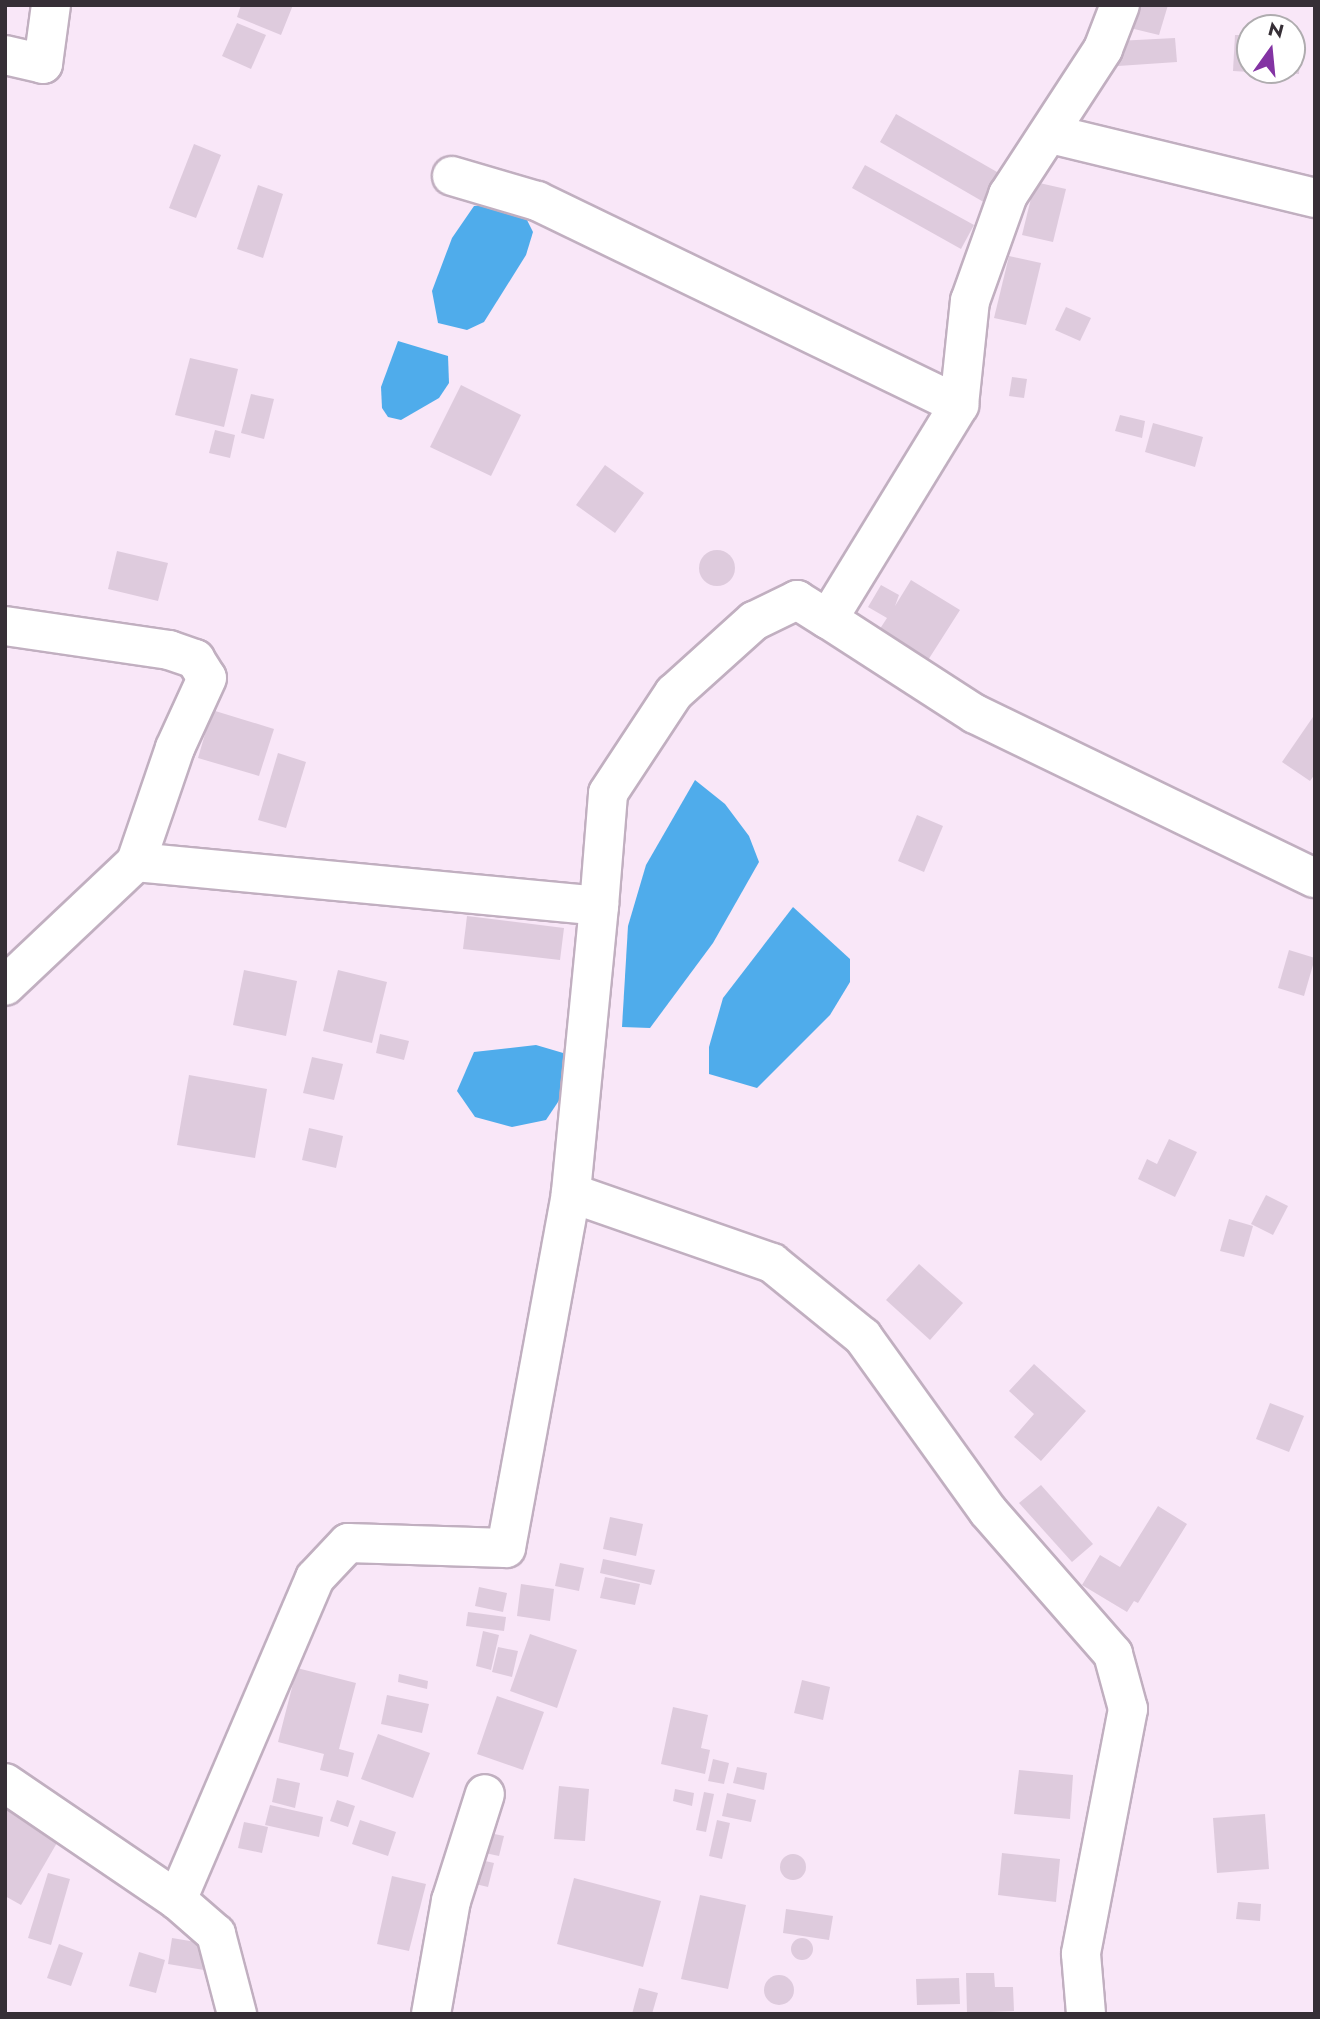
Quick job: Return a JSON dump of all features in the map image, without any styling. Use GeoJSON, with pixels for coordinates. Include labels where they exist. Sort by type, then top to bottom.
{"type":"FeatureCollection","features":[{"type":"Feature","properties":{"kind":"street"},"geometry":{"type":"LineString","coordinates":[[5,55],[43,64],[51,5]]}},
{"type":"Feature","properties":{"kind":"street"},"geometry":{"type":"LineString","coordinates":[[828,619],[960,405],[970,301],[1008,195],[1051,135],[1102,49],[1120,5]]}},
{"type":"Feature","properties":{"kind":"street"},"geometry":{"type":"LineString","coordinates":[[1051,135],[1315,198]]}},
{"type":"Feature","properties":{"kind":"street"},"geometry":{"type":"LineString","coordinates":[[452,176],[537,201],[960,405]]}},
{"type":"Feature","properties":{"kind":"street"},"geometry":{"type":"LineString","coordinates":[[177,1900],[323,1569],[348,1543],[506,1548],[571,1193],[608,793],[674,693],[754,621],[797,600],[975,714],[1315,878]]}},
{"type":"Feature","properties":{"kind":"street"},"geometry":{"type":"LineString","coordinates":[[5,626],[169,650],[195,659],[207,678],[175,748],[136,862],[5,986]]}},
{"type":"Feature","properties":{"kind":"street"},"geometry":{"type":"LineString","coordinates":[[136,862],[599,906]]}},
{"type":"Feature","properties":{"kind":"street"},"geometry":{"type":"LineString","coordinates":[[571,1193],[772,1263],[863,1337],[988,1511],[1113,1654],[1128,1709],[1081,1954],[1086,2014]]}},
{"type":"Feature","properties":{"kind":"street"},"geometry":{"type":"LineString","coordinates":[[5,1783],[177,1900],[216,1934],[237,2014]]}},
{"type":"Feature","properties":{"kind":"street"},"geometry":{"type":"LineString","coordinates":[[431,2014],[451,1901],[485,1794]]}},
{"type":"Feature","properties":{"kind":"water"},"geometry":{"type":"Polygon","coordinates":[[[504,204],[523,212],[533,232],[526,255],[484,322],[467,330],[438,323],[432,291],[452,238],[474,206],[504,204]]]}},
{"type":"Feature","properties":{"kind":"water"},"geometry":{"type":"Polygon","coordinates":[[[398,341],[448,356],[449,383],[439,398],[401,420],[388,417],[382,408],[381,387],[398,341]]]}},
{"type":"Feature","properties":{"kind":"water"},"geometry":{"type":"Polygon","coordinates":[[[695,780],[725,804],[749,836],[759,862],[713,943],[650,1028],[622,1027],[628,926],[646,865],[695,780]]]}},
{"type":"Feature","properties":{"kind":"water"},"geometry":{"type":"Polygon","coordinates":[[[793,907],[850,959],[850,982],[830,1015],[757,1088],[709,1074],[709,1047],[723,998],[793,907]]]}},
{"type":"Feature","properties":{"kind":"water"},"geometry":{"type":"Polygon","coordinates":[[[536,1045],[570,1055],[564,1093],[546,1120],[512,1127],[475,1117],[457,1091],[474,1052],[536,1045]]]}},
{"type":"Feature","properties":{"kind":"building"},"geometry":{"type":"Polygon","coordinates":[[[241,5],[293,5],[281,35],[237,17],[241,5]]]}},
{"type":"Feature","properties":{"kind":"building"},"geometry":{"type":"Polygon","coordinates":[[[1137,5],[1168,5],[1159,35],[1130,28],[1137,5]]]}},
{"type":"Feature","properties":{"kind":"building"},"geometry":{"type":"Polygon","coordinates":[[[237,23],[266,35],[251,69],[222,56],[237,23]]]}},
{"type":"Feature","properties":{"kind":"building"},"geometry":{"type":"Polygon","coordinates":[[[1235,35],[1236,35],[1236,71],[1233,71],[1235,35]]]}},
{"type":"Feature","properties":{"kind":"building"},"geometry":{"type":"Polygon","coordinates":[[[1175,38],[1177,62],[1118,66],[1117,41],[1175,38]]]}},
{"type":"Feature","properties":{"kind":"building"},"geometry":{"type":"Polygon","coordinates":[[[896,114],[1004,176],[987,204],[880,142],[896,114]]]}},
{"type":"Feature","properties":{"kind":"building"},"geometry":{"type":"Polygon","coordinates":[[[194,144],[221,155],[196,218],[169,208],[194,144]]]}},
{"type":"Feature","properties":{"kind":"building"},"geometry":{"type":"Polygon","coordinates":[[[865,165],[974,225],[961,249],[852,188],[865,165]]]}},
{"type":"Feature","properties":{"kind":"building"},"geometry":{"type":"Polygon","coordinates":[[[1035,182],[1066,189],[1053,242],[1022,235],[1035,182]]]}},
{"type":"Feature","properties":{"kind":"building"},"geometry":{"type":"Polygon","coordinates":[[[258,185],[283,194],[263,258],[237,249],[258,185]]]}},
{"type":"Feature","properties":{"kind":"building"},"geometry":{"type":"Polygon","coordinates":[[[1009,256],[1041,263],[1026,325],[994,318],[1009,256]]]}},
{"type":"Feature","properties":{"kind":"building"},"geometry":{"type":"Polygon","coordinates":[[[1066,307],[1091,318],[1080,341],[1055,330],[1066,307]]]}},
{"type":"Feature","properties":{"kind":"building"},"geometry":{"type":"Polygon","coordinates":[[[190,358],[238,369],[224,427],[175,415],[190,358]]]}},
{"type":"Feature","properties":{"kind":"building"},"geometry":{"type":"Polygon","coordinates":[[[1012,377],[1027,379],[1024,398],[1009,396],[1012,377]]]}},
{"type":"Feature","properties":{"kind":"building"},"geometry":{"type":"Polygon","coordinates":[[[461,385],[521,415],[491,476],[430,447],[461,385]]]}},
{"type":"Feature","properties":{"kind":"building"},"geometry":{"type":"Polygon","coordinates":[[[251,394],[274,399],[264,439],[241,433],[251,394]]]}},
{"type":"Feature","properties":{"kind":"building"},"geometry":{"type":"Polygon","coordinates":[[[1120,415],[1145,421],[1142,438],[1115,431],[1120,415]]]}},
{"type":"Feature","properties":{"kind":"building"},"geometry":{"type":"Polygon","coordinates":[[[1153,423],[1203,437],[1195,467],[1145,452],[1153,423]]]}},
{"type":"Feature","properties":{"kind":"building"},"geometry":{"type":"Polygon","coordinates":[[[215,430],[235,435],[230,458],[209,453],[215,430]]]}},
{"type":"Feature","properties":{"kind":"building"},"geometry":{"type":"Polygon","coordinates":[[[605,465],[644,493],[615,533],[576,505],[605,465]]]}},
{"type":"Feature","properties":{"kind":"building"},"geometry":{"type":"Polygon","coordinates":[[[717,550],[730,555],[735,568],[730,581],[717,586],[704,581],[699,568],[704,555],[717,550]]]}},
{"type":"Feature","properties":{"kind":"building"},"geometry":{"type":"Polygon","coordinates":[[[117,551],[168,563],[158,601],[108,589],[117,551]]]}},
{"type":"Feature","properties":{"kind":"building"},"geometry":{"type":"Polygon","coordinates":[[[911,580],[960,610],[923,668],[874,638],[887,618],[868,607],[881,585],[899,595],[895,606],[911,580]]]}},
{"type":"Feature","properties":{"kind":"building"},"geometry":{"type":"Polygon","coordinates":[[[212,710],[274,729],[259,776],[198,758],[212,710]]]}},
{"type":"Feature","properties":{"kind":"building"},"geometry":{"type":"Polygon","coordinates":[[[1315,714],[1315,774],[1310,781],[1282,762],[1315,714]]]}},
{"type":"Feature","properties":{"kind":"building"},"geometry":{"type":"Polygon","coordinates":[[[278,753],[306,762],[286,828],[258,820],[278,753]]]}},
{"type":"Feature","properties":{"kind":"building"},"geometry":{"type":"Polygon","coordinates":[[[917,815],[943,826],[924,872],[898,861],[917,815]]]}},
{"type":"Feature","properties":{"kind":"building"},"geometry":{"type":"Polygon","coordinates":[[[467,916],[564,928],[560,960],[463,949],[467,916]]]}},
{"type":"Feature","properties":{"kind":"building"},"geometry":{"type":"Polygon","coordinates":[[[1289,950],[1315,958],[1304,996],[1278,988],[1289,950]]]}},
{"type":"Feature","properties":{"kind":"building"},"geometry":{"type":"Polygon","coordinates":[[[244,970],[297,981],[286,1036],[233,1025],[244,970]]]}},
{"type":"Feature","properties":{"kind":"building"},"geometry":{"type":"Polygon","coordinates":[[[338,970],[387,982],[372,1043],[323,1031],[338,970]]]}},
{"type":"Feature","properties":{"kind":"building"},"geometry":{"type":"Polygon","coordinates":[[[380,1034],[409,1041],[404,1060],[376,1053],[380,1034]]]}},
{"type":"Feature","properties":{"kind":"building"},"geometry":{"type":"Polygon","coordinates":[[[312,1057],[343,1064],[334,1100],[303,1093],[312,1057]]]}},
{"type":"Feature","properties":{"kind":"building"},"geometry":{"type":"Polygon","coordinates":[[[189,1075],[267,1089],[255,1158],[177,1145],[189,1075]]]}},
{"type":"Feature","properties":{"kind":"building"},"geometry":{"type":"Polygon","coordinates":[[[309,1128],[343,1136],[336,1168],[302,1160],[309,1128]]]}},
{"type":"Feature","properties":{"kind":"building"},"geometry":{"type":"Polygon","coordinates":[[[1169,1139],[1197,1152],[1175,1197],[1138,1179],[1147,1159],[1157,1164],[1169,1139]]]}},
{"type":"Feature","properties":{"kind":"building"},"geometry":{"type":"Polygon","coordinates":[[[1266,1195],[1288,1206],[1273,1235],[1251,1224],[1266,1195]]]}},
{"type":"Feature","properties":{"kind":"building"},"geometry":{"type":"Polygon","coordinates":[[[1229,1219],[1253,1226],[1244,1257],[1220,1251],[1229,1219]]]}},
{"type":"Feature","properties":{"kind":"building"},"geometry":{"type":"Polygon","coordinates":[[[919,1264],[963,1303],[930,1340],[886,1300],[919,1264]]]}},
{"type":"Feature","properties":{"kind":"building"},"geometry":{"type":"Polygon","coordinates":[[[1034,1364],[1086,1411],[1041,1461],[1014,1437],[1034,1414],[1009,1391],[1034,1364]]]}},
{"type":"Feature","properties":{"kind":"building"},"geometry":{"type":"Polygon","coordinates":[[[1270,1403],[1304,1416],[1289,1452],[1256,1439],[1270,1403]]]}},
{"type":"Feature","properties":{"kind":"building"},"geometry":{"type":"Polygon","coordinates":[[[1041,1485],[1093,1544],[1072,1562],[1019,1503],[1041,1485]]]}},
{"type":"Feature","properties":{"kind":"building"},"geometry":{"type":"Polygon","coordinates":[[[1158,1506],[1187,1524],[1138,1603],[1134,1601],[1127,1612],[1082,1585],[1100,1555],[1120,1567],[1158,1506]]]}},
{"type":"Feature","properties":{"kind":"building"},"geometry":{"type":"Polygon","coordinates":[[[610,1517],[643,1524],[636,1556],[603,1549],[610,1517]]]}},
{"type":"Feature","properties":{"kind":"building"},"geometry":{"type":"Polygon","coordinates":[[[603,1559],[655,1570],[651,1585],[600,1573],[603,1559]]]}},
{"type":"Feature","properties":{"kind":"building"},"geometry":{"type":"Polygon","coordinates":[[[560,1563],[584,1568],[579,1591],[555,1586],[560,1563]]]}},
{"type":"Feature","properties":{"kind":"building"},"geometry":{"type":"Polygon","coordinates":[[[605,1577],[640,1584],[635,1605],[600,1598],[605,1577]]]}},
{"type":"Feature","properties":{"kind":"building"},"geometry":{"type":"Polygon","coordinates":[[[521,1584],[554,1589],[550,1621],[517,1616],[521,1584]]]}},
{"type":"Feature","properties":{"kind":"building"},"geometry":{"type":"Polygon","coordinates":[[[479,1587],[507,1593],[503,1612],[475,1606],[479,1587]]]}},
{"type":"Feature","properties":{"kind":"building"},"geometry":{"type":"Polygon","coordinates":[[[468,1612],[506,1617],[504,1631],[466,1626],[468,1612]]]}},
{"type":"Feature","properties":{"kind":"building"},"geometry":{"type":"Polygon","coordinates":[[[483,1631],[499,1635],[491,1670],[476,1666],[483,1631]]]}},
{"type":"Feature","properties":{"kind":"building"},"geometry":{"type":"Polygon","coordinates":[[[530,1634],[577,1650],[557,1708],[510,1691],[530,1634]]]}},
{"type":"Feature","properties":{"kind":"building"},"geometry":{"type":"Polygon","coordinates":[[[498,1647],[518,1651],[512,1677],[492,1672],[498,1647]]]}},
{"type":"Feature","properties":{"kind":"building"},"geometry":{"type":"Polygon","coordinates":[[[297,1668],[356,1683],[339,1749],[354,1753],[348,1777],[320,1770],[324,1754],[278,1742],[297,1668]]]}},
{"type":"Feature","properties":{"kind":"building"},"geometry":{"type":"Polygon","coordinates":[[[399,1674],[428,1681],[427,1689],[398,1682],[399,1674]]]}},
{"type":"Feature","properties":{"kind":"building"},"geometry":{"type":"Polygon","coordinates":[[[802,1680],[830,1687],[823,1720],[794,1713],[802,1680]]]}},
{"type":"Feature","properties":{"kind":"building"},"geometry":{"type":"Polygon","coordinates":[[[387,1695],[429,1704],[422,1733],[381,1724],[387,1695]]]}},
{"type":"Feature","properties":{"kind":"building"},"geometry":{"type":"Polygon","coordinates":[[[497,1696],[544,1712],[523,1770],[477,1754],[497,1696]]]}},
{"type":"Feature","properties":{"kind":"building"},"geometry":{"type":"Polygon","coordinates":[[[673,1707],[708,1715],[701,1748],[710,1750],[705,1774],[661,1764],[673,1707]]]}},
{"type":"Feature","properties":{"kind":"building"},"geometry":{"type":"Polygon","coordinates":[[[378,1734],[430,1753],[413,1798],[361,1779],[378,1734]]]}},
{"type":"Feature","properties":{"kind":"building"},"geometry":{"type":"Polygon","coordinates":[[[713,1759],[729,1763],[724,1784],[708,1781],[713,1759]]]}},
{"type":"Feature","properties":{"kind":"building"},"geometry":{"type":"Polygon","coordinates":[[[737,1767],[767,1773],[764,1790],[733,1783],[737,1767]]]}},
{"type":"Feature","properties":{"kind":"building"},"geometry":{"type":"Polygon","coordinates":[[[1019,1770],[1073,1775],[1070,1819],[1014,1814],[1019,1770]]]}},
{"type":"Feature","properties":{"kind":"building"},"geometry":{"type":"Polygon","coordinates":[[[277,1778],[300,1783],[295,1808],[272,1802],[277,1778]]]}},
{"type":"Feature","properties":{"kind":"building"},"geometry":{"type":"Polygon","coordinates":[[[559,1786],[589,1789],[585,1841],[554,1839],[559,1786]]]}},
{"type":"Feature","properties":{"kind":"building"},"geometry":{"type":"Polygon","coordinates":[[[675,1789],[694,1793],[692,1806],[673,1801],[675,1789]]]}},
{"type":"Feature","properties":{"kind":"building"},"geometry":{"type":"Polygon","coordinates":[[[704,1792],[714,1794],[706,1832],[696,1830],[704,1792]]]}},
{"type":"Feature","properties":{"kind":"building"},"geometry":{"type":"Polygon","coordinates":[[[727,1793],[756,1800],[751,1822],[722,1816],[727,1793]]]}},
{"type":"Feature","properties":{"kind":"building"},"geometry":{"type":"Polygon","coordinates":[[[12,1799],[65,1829],[21,1905],[5,1896],[5,1810],[12,1799]]]}},
{"type":"Feature","properties":{"kind":"building"},"geometry":{"type":"Polygon","coordinates":[[[337,1800],[355,1806],[348,1827],[330,1821],[337,1800]]]}},
{"type":"Feature","properties":{"kind":"building"},"geometry":{"type":"Polygon","coordinates":[[[270,1805],[323,1817],[319,1837],[265,1825],[270,1805]]]}},
{"type":"Feature","properties":{"kind":"building"},"geometry":{"type":"Polygon","coordinates":[[[1265,1814],[1269,1869],[1217,1873],[1213,1818],[1265,1814]]]}},
{"type":"Feature","properties":{"kind":"building"},"geometry":{"type":"Polygon","coordinates":[[[360,1820],[396,1832],[388,1856],[352,1844],[360,1820]]]}},
{"type":"Feature","properties":{"kind":"building"},"geometry":{"type":"Polygon","coordinates":[[[717,1820],[730,1823],[722,1859],[709,1856],[717,1820]]]}},
{"type":"Feature","properties":{"kind":"building"},"geometry":{"type":"Polygon","coordinates":[[[244,1822],[268,1827],[262,1853],[238,1848],[244,1822]]]}},
{"type":"Feature","properties":{"kind":"building"},"geometry":{"type":"Polygon","coordinates":[[[480,1831],[504,1836],[499,1856],[476,1851],[480,1831]]]}},
{"type":"Feature","properties":{"kind":"building"},"geometry":{"type":"Polygon","coordinates":[[[1002,1853],[1060,1859],[1056,1902],[998,1895],[1002,1853]]]}},
{"type":"Feature","properties":{"kind":"building"},"geometry":{"type":"Polygon","coordinates":[[[793,1854],[803,1857],[806,1867],[803,1877],[793,1880],[783,1877],[780,1867],[783,1857],[793,1854]]]}},
{"type":"Feature","properties":{"kind":"building"},"geometry":{"type":"Polygon","coordinates":[[[472,1858],[494,1863],[488,1887],[467,1882],[472,1858]]]}},
{"type":"Feature","properties":{"kind":"building"},"geometry":{"type":"Polygon","coordinates":[[[48,1873],[70,1879],[51,1945],[28,1938],[48,1873]]]}},
{"type":"Feature","properties":{"kind":"building"},"geometry":{"type":"Polygon","coordinates":[[[392,1876],[426,1884],[409,1951],[377,1944],[392,1876]]]}},
{"type":"Feature","properties":{"kind":"building"},"geometry":{"type":"Polygon","coordinates":[[[574,1878],[661,1901],[643,1967],[557,1944],[574,1878]]]}},
{"type":"Feature","properties":{"kind":"building"},"geometry":{"type":"Polygon","coordinates":[[[700,1895],[746,1905],[728,1989],[681,1979],[700,1895]]]}},
{"type":"Feature","properties":{"kind":"building"},"geometry":{"type":"Polygon","coordinates":[[[1238,1902],[1261,1904],[1260,1921],[1236,1919],[1238,1902]]]}},
{"type":"Feature","properties":{"kind":"building"},"geometry":{"type":"Polygon","coordinates":[[[786,1909],[833,1916],[829,1940],[783,1933],[786,1909]]]}},
{"type":"Feature","properties":{"kind":"building"},"geometry":{"type":"Polygon","coordinates":[[[172,1938],[214,1945],[210,1971],[168,1964],[172,1938]]]}},
{"type":"Feature","properties":{"kind":"building"},"geometry":{"type":"Polygon","coordinates":[[[802,1938],[810,1941],[813,1949],[810,1957],[802,1960],[794,1957],[791,1949],[794,1941],[802,1938]]]}},
{"type":"Feature","properties":{"kind":"building"},"geometry":{"type":"Polygon","coordinates":[[[59,1944],[83,1953],[71,1986],[47,1978],[59,1944]]]}},
{"type":"Feature","properties":{"kind":"building"},"geometry":{"type":"Polygon","coordinates":[[[139,1952],[165,1960],[156,1993],[129,1986],[139,1952]]]}},
{"type":"Feature","properties":{"kind":"building"},"geometry":{"type":"Polygon","coordinates":[[[966,1973],[994,1973],[995,1987],[1013,1987],[1014,2011],[967,2013],[966,1973]]]}},
{"type":"Feature","properties":{"kind":"building"},"geometry":{"type":"Polygon","coordinates":[[[779,1975],[789,1980],[794,1990],[789,2000],[779,2005],[769,2000],[764,1990],[769,1980],[779,1975]]]}},
{"type":"Feature","properties":{"kind":"building"},"geometry":{"type":"Polygon","coordinates":[[[959,1978],[960,2004],[917,2005],[916,1979],[959,1978]]]}},
{"type":"Feature","properties":{"kind":"building"},"geometry":{"type":"Polygon","coordinates":[[[639,1988],[658,1993],[652,2014],[632,2014],[639,1988]]]}}]}
